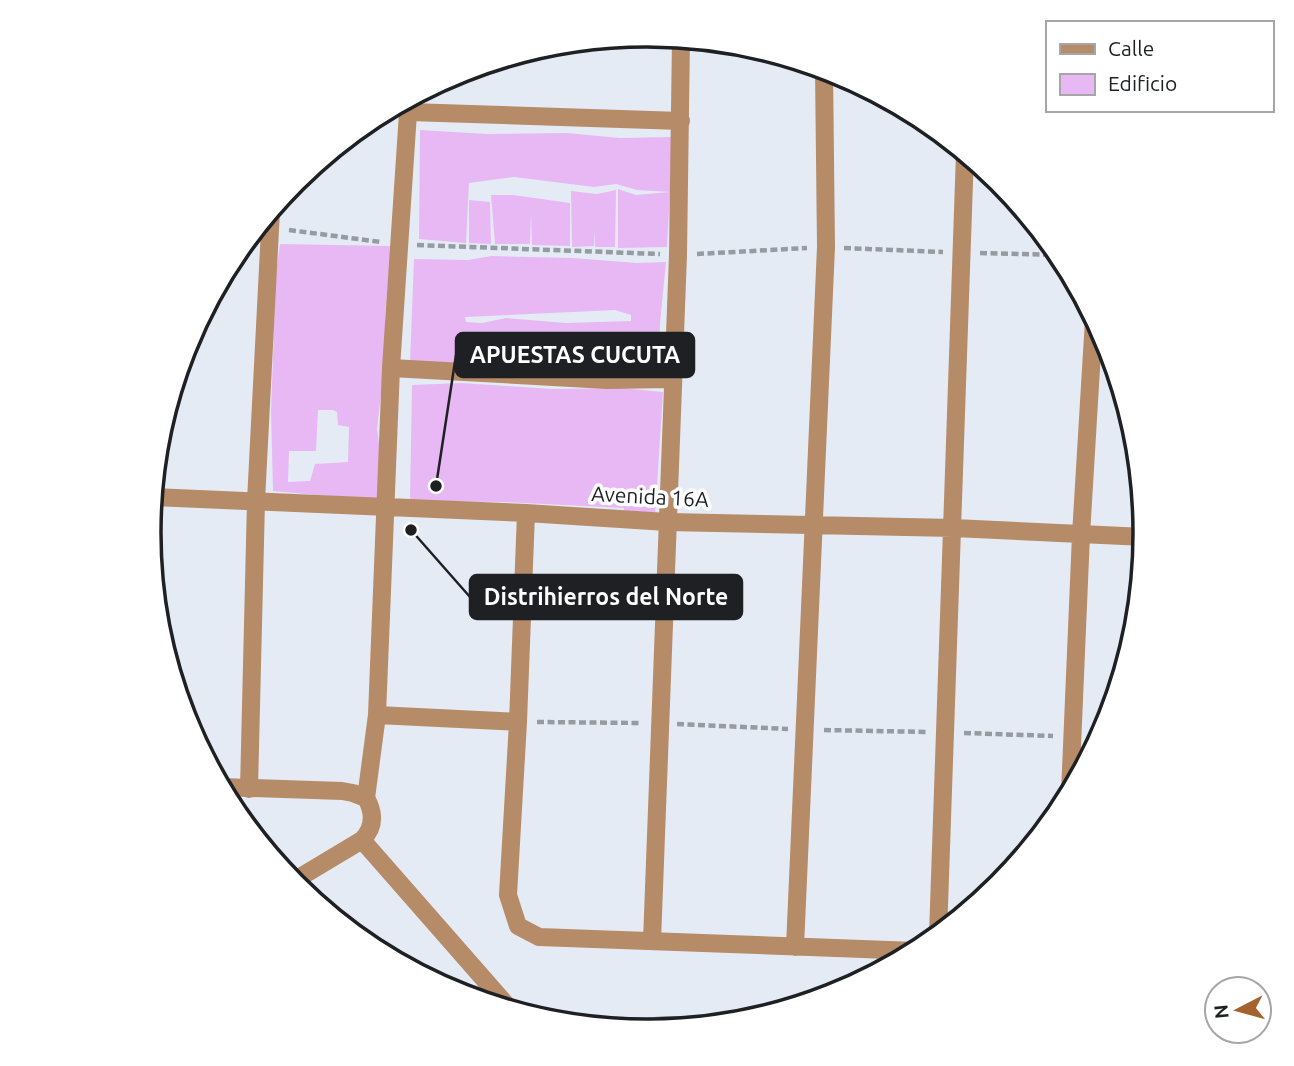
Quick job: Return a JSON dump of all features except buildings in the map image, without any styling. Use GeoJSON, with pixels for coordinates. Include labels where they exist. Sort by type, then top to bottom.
{"type":"FeatureCollection","features":[{"type":"Feature","properties":{"kind":"street"},"geometry":{"type":"LineString","coordinates":[[652,942],[678,255],[681,48]]}},
{"type":"Feature","properties":{"kind":"street"},"geometry":{"type":"LineString","coordinates":[[795,947],[826,247],[824,81]]}},
{"type":"Feature","properties":{"kind":"street"},"geometry":{"type":"LineString","coordinates":[[416,105],[681,121]]}},
{"type":"Feature","properties":{"kind":"street"},"geometry":{"type":"LineString","coordinates":[[366,799],[377,715],[391,368],[409,109]]}},
{"type":"Feature","properties":{"kind":"street"},"geometry":{"type":"LineString","coordinates":[[939,921],[965,166]]}},
{"type":"Feature","properties":{"kind":"street"},"geometry":{"type":"LineString","coordinates":[[249,789],[257,501],[270,228]]}},
{"type":"Feature","properties":{"kind":"street"},"geometry":{"type":"LineString","coordinates":[[1071,770],[1093,340]]}},
{"type":"Feature","properties":{"kind":"street"},"geometry":{"type":"LineString","coordinates":[[391,368],[607,380],[672,379]]}},
{"type":"Feature","properties":{"kind":"street","name":"Avenida 16A"},"geometry":{"type":"LineString","coordinates":[[162,497],[526,513],[667,522],[954,528],[1133,537]]}},
{"type":"Feature","properties":{"kind":"street"},"geometry":{"type":"LineString","coordinates":[[526,513],[508,895],[518,926],[539,937],[896,950]]}},
{"type":"Feature","properties":{"kind":"street"},"geometry":{"type":"LineString","coordinates":[[377,715],[518,722]]}},
{"type":"Feature","properties":{"kind":"street"},"geometry":{"type":"LineString","coordinates":[[233,788],[342,791],[366,799],[370,806],[370,831],[362,840],[303,875]]}},
{"type":"Feature","properties":{"kind":"street"},"geometry":{"type":"LineString","coordinates":[[362,840],[498,995]]}},
{"type":"Feature","properties":{"kind":"path"},"geometry":{"type":"LineString","coordinates":[[276,220],[400,245],[678,255],[826,247],[1045,255]]}},
{"type":"Feature","properties":{"kind":"place","name":"APUESTAS CUCUTA"},"geometry":{"type":"Point","coordinates":[436,486]}},
{"type":"Feature","properties":{"kind":"place","name":"Distrihierros del Norte"},"geometry":{"type":"Point","coordinates":[411,530]}}]}
